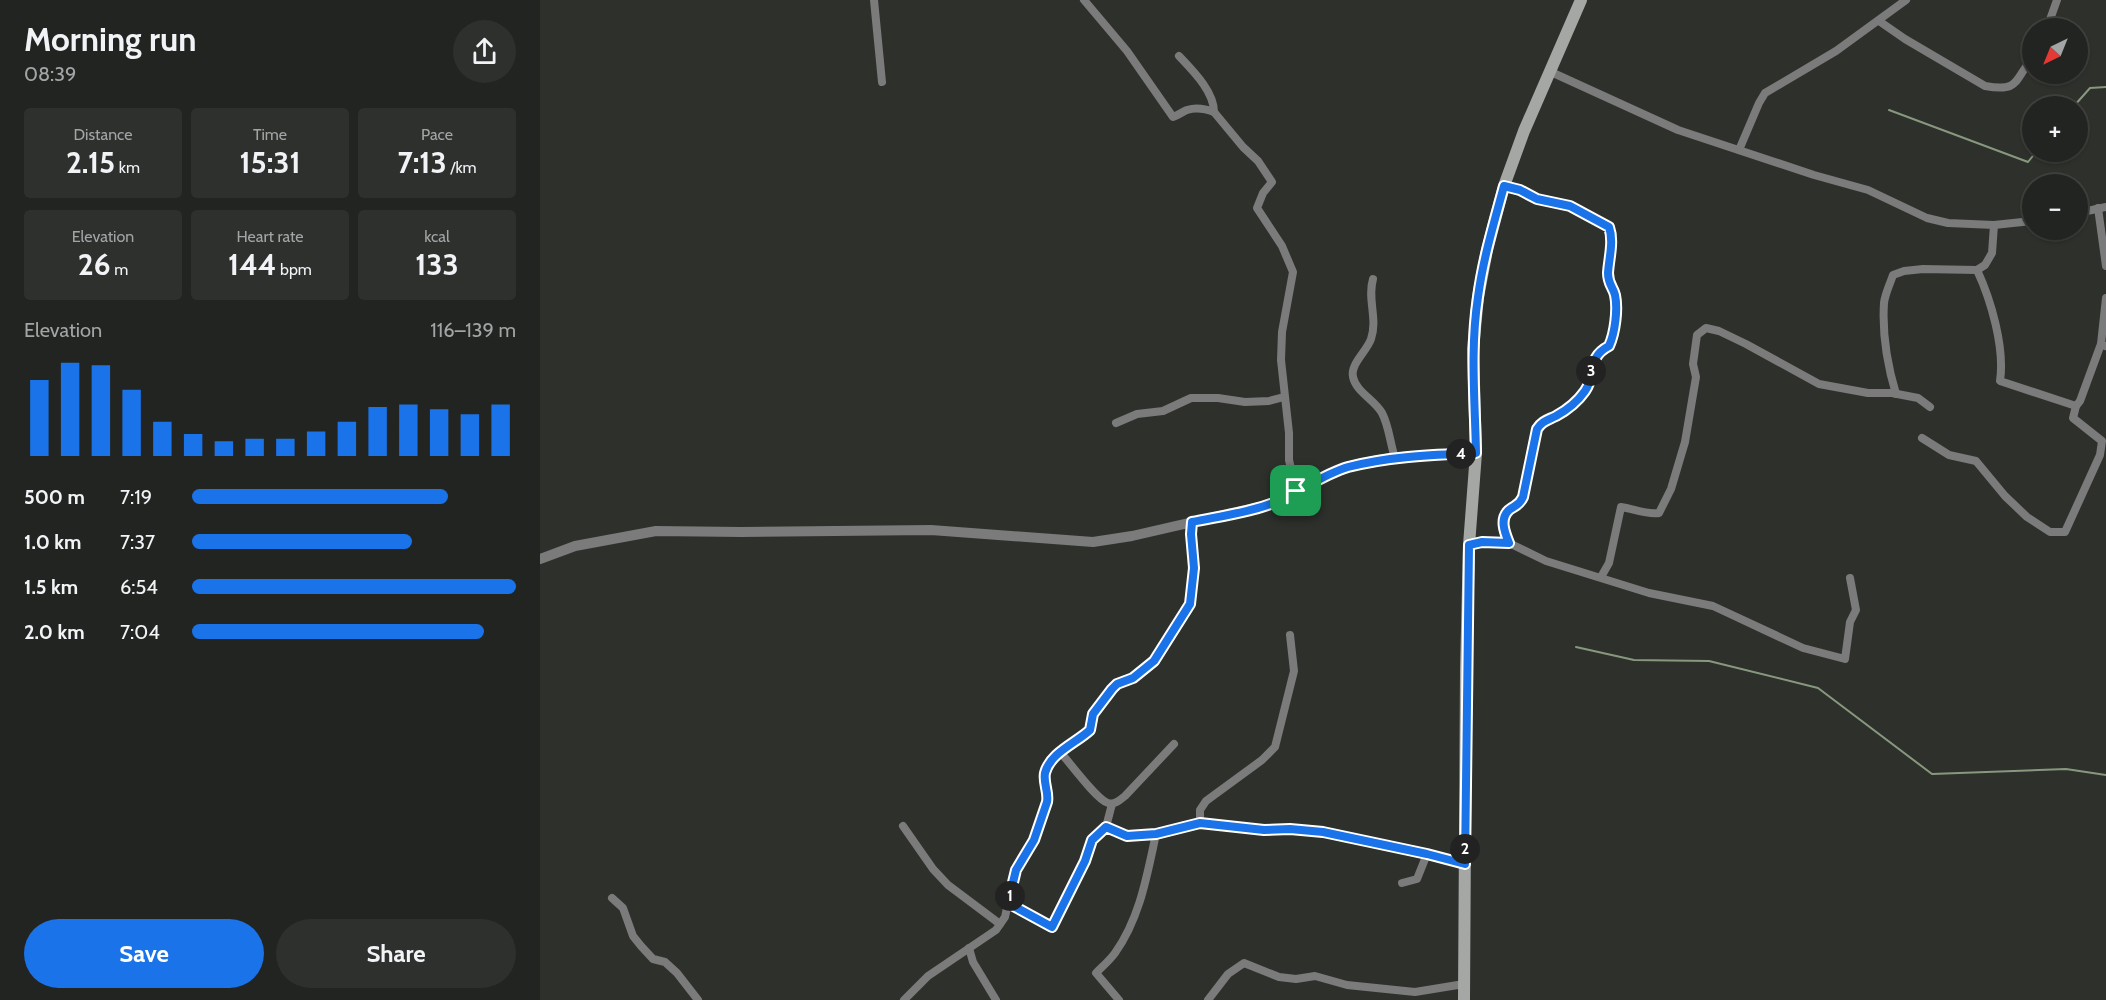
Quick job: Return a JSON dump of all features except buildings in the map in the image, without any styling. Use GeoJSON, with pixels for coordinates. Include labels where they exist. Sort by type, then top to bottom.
{"type":"FeatureCollection","features":[{"type":"Feature","properties":{"kind":"main road"},"geometry":{"type":"LineString","coordinates":[[1464,1000],[1469,545],[1476,453],[1473,349],[1478,297],[1487,250],[1504,186],[1524,131],[1581,0]]}},
{"type":"Feature","properties":{"kind":"street"},"geometry":{"type":"LineString","coordinates":[[874,0],[882,82]]}},
{"type":"Feature","properties":{"kind":"street"},"geometry":{"type":"LineString","coordinates":[[1084,0],[1127,51],[1173,117],[1178,116],[1184,110],[1195,108],[1214,111]]}},
{"type":"Feature","properties":{"kind":"street"},"geometry":{"type":"LineString","coordinates":[[1739,150],[1765,93],[1813,66],[1906,0]]}},
{"type":"Feature","properties":{"kind":"street"},"geometry":{"type":"LineString","coordinates":[[2050,18],[2056,0]]}},
{"type":"Feature","properties":{"kind":"street"},"geometry":{"type":"LineString","coordinates":[[1879,21],[1985,86],[2010,87],[2022,74]]}},
{"type":"Feature","properties":{"kind":"street"},"geometry":{"type":"LineString","coordinates":[[1179,56],[1206,90],[1214,104],[1214,111],[1243,147],[1258,160],[1272,182],[1263,193],[1257,208],[1282,246],[1293,272],[1282,332],[1289,460],[1296,491]]}},
{"type":"Feature","properties":{"kind":"street"},"geometry":{"type":"LineString","coordinates":[[1551,72],[1678,129],[1814,176],[1868,190],[1928,219],[1948,223],[1994,225],[2022,222]]}},
{"type":"Feature","properties":{"kind":"street"},"geometry":{"type":"LineString","coordinates":[[1504,186],[1520,190],[1537,199],[1570,206],[1609,227],[1611,234],[1608,274],[1609,285],[1615,294],[1615,326],[1609,346],[1598,353],[1592,366],[1587,389],[1571,406],[1541,422],[1537,429],[1523,497],[1518,505],[1506,513],[1503,522],[1509,543]]}},
{"type":"Feature","properties":{"kind":"street"},"geometry":{"type":"LineString","coordinates":[[2102,207],[2106,266]]}},
{"type":"Feature","properties":{"kind":"street"},"geometry":{"type":"LineString","coordinates":[[1896,394],[1888,368],[1885,344],[1884,301],[1893,275],[1923,269],[1977,270],[1985,265],[1992,253],[1994,225]]}},
{"type":"Feature","properties":{"kind":"street"},"geometry":{"type":"LineString","coordinates":[[1977,270],[1987,290],[1998,339],[2002,369],[2000,381],[2076,406]]}},
{"type":"Feature","properties":{"kind":"street"},"geometry":{"type":"LineString","coordinates":[[1373,279],[1370,289],[1373,310],[1371,339],[1352,375],[1382,412],[1395,458]]}},
{"type":"Feature","properties":{"kind":"street"},"geometry":{"type":"LineString","coordinates":[[1922,438],[1950,455],[1976,461],[2005,496],[2027,517],[2050,532],[2065,532],[2104,442],[2073,418],[2076,406],[2104,345],[2106,298]]}},
{"type":"Feature","properties":{"kind":"street"},"geometry":{"type":"LineString","coordinates":[[1601,577],[1609,563],[1621,507],[1636,509],[1651,515],[1659,513],[1671,489],[1685,442],[1696,377],[1693,364],[1698,335],[1706,328],[1719,331],[1746,344],[1819,384],[1868,393],[1918,398],[1930,407]]}},
{"type":"Feature","properties":{"kind":"street"},"geometry":{"type":"LineString","coordinates":[[1116,423],[1137,414],[1163,411],[1191,398],[1218,398],[1245,402],[1269,401],[1284,397]]}},
{"type":"Feature","properties":{"kind":"street"},"geometry":{"type":"LineString","coordinates":[[540,559],[574,546],[656,531],[931,530],[1093,542],[1132,536],[1263,506],[1284,499],[1346,468],[1395,458],[1476,453]]}},
{"type":"Feature","properties":{"kind":"street"},"geometry":{"type":"LineString","coordinates":[[904,1000],[928,976],[996,930],[1005,918],[1016,870],[1034,840],[1047,802],[1046,772],[1049,764],[1090,730],[1093,714],[1117,684],[1133,678],[1154,661],[1190,604],[1194,568],[1192,522]]}},
{"type":"Feature","properties":{"kind":"street"},"geometry":{"type":"LineString","coordinates":[[1469,545],[1482,542],[1509,543],[1546,561],[1649,593],[1713,606],[1803,648],[1845,659],[1850,622],[1856,610],[1850,578]]}},
{"type":"Feature","properties":{"kind":"street"},"geometry":{"type":"LineString","coordinates":[[1200,823],[1200,810],[1206,801],[1262,760],[1275,747],[1294,671],[1290,636]]}},
{"type":"Feature","properties":{"kind":"street"},"geometry":{"type":"LineString","coordinates":[[1061,753],[1102,800],[1112,804],[1125,796],[1174,744]]}},
{"type":"Feature","properties":{"kind":"street"},"geometry":{"type":"LineString","coordinates":[[1008,903],[1052,927],[1085,861],[1092,840],[1106,827],[1112,804]]}},
{"type":"Feature","properties":{"kind":"street"},"geometry":{"type":"LineString","coordinates":[[1106,827],[1127,836],[1156,834],[1200,823],[1264,830],[1290,829],[1323,832],[1465,864]]}},
{"type":"Feature","properties":{"kind":"street"},"geometry":{"type":"LineString","coordinates":[[903,826],[933,869],[948,885],[1000,924]]}},
{"type":"Feature","properties":{"kind":"street"},"geometry":{"type":"LineString","coordinates":[[1119,1000],[1096,973],[1115,954],[1126,934],[1143,893],[1156,834]]}},
{"type":"Feature","properties":{"kind":"street"},"geometry":{"type":"LineString","coordinates":[[1402,883],[1417,879],[1427,854]]}},
{"type":"Feature","properties":{"kind":"street"},"geometry":{"type":"LineString","coordinates":[[612,898],[623,909],[633,936],[641,946],[653,959],[665,962],[677,973],[698,1000]]}},
{"type":"Feature","properties":{"kind":"street"},"geometry":{"type":"LineString","coordinates":[[969,948],[973,962],[996,1000]]}},
{"type":"Feature","properties":{"kind":"street"},"geometry":{"type":"LineString","coordinates":[[1208,1000],[1227,974],[1244,963],[1279,977],[1296,979],[1315,976],[1347,985],[1414,992],[1464,984]]}},
{"type":"Feature","properties":{"kind":"waterway"},"geometry":{"type":"LineString","coordinates":[[2083,96],[2090,88],[2106,87]]}},
{"type":"Feature","properties":{"kind":"waterway"},"geometry":{"type":"LineString","coordinates":[[1889,110],[2022,160]]}},
{"type":"Feature","properties":{"kind":"waterway"},"geometry":{"type":"LineString","coordinates":[[1576,647],[1634,660],[1709,661],[1818,688],[1932,774],[2066,769],[2106,775]]}},
{"type":"Feature","properties":{"kind":"route"},"geometry":{"type":"LineString","coordinates":[[1504,186],[1520,190],[1537,199],[1570,206],[1609,227],[1611,234],[1608,274],[1609,285],[1615,294],[1615,326],[1611,343],[1598,353],[1592,366],[1587,389],[1578,400],[1556,416],[1541,422],[1537,429],[1523,497],[1518,505],[1506,513],[1503,522],[1509,543],[1482,542],[1469,545],[1465,864],[1323,832],[1290,829],[1264,830],[1200,823],[1156,834],[1127,836],[1106,827],[1092,840],[1085,861],[1052,927],[1008,903],[1016,870],[1034,840],[1047,802],[1045,778],[1049,764],[1090,730],[1093,714],[1117,684],[1140,674],[1154,661],[1190,604],[1194,568],[1192,522],[1263,506],[1284,499],[1296,491],[1346,468],[1395,458],[1476,453],[1473,349],[1478,297],[1487,250],[1504,186]]}}]}
